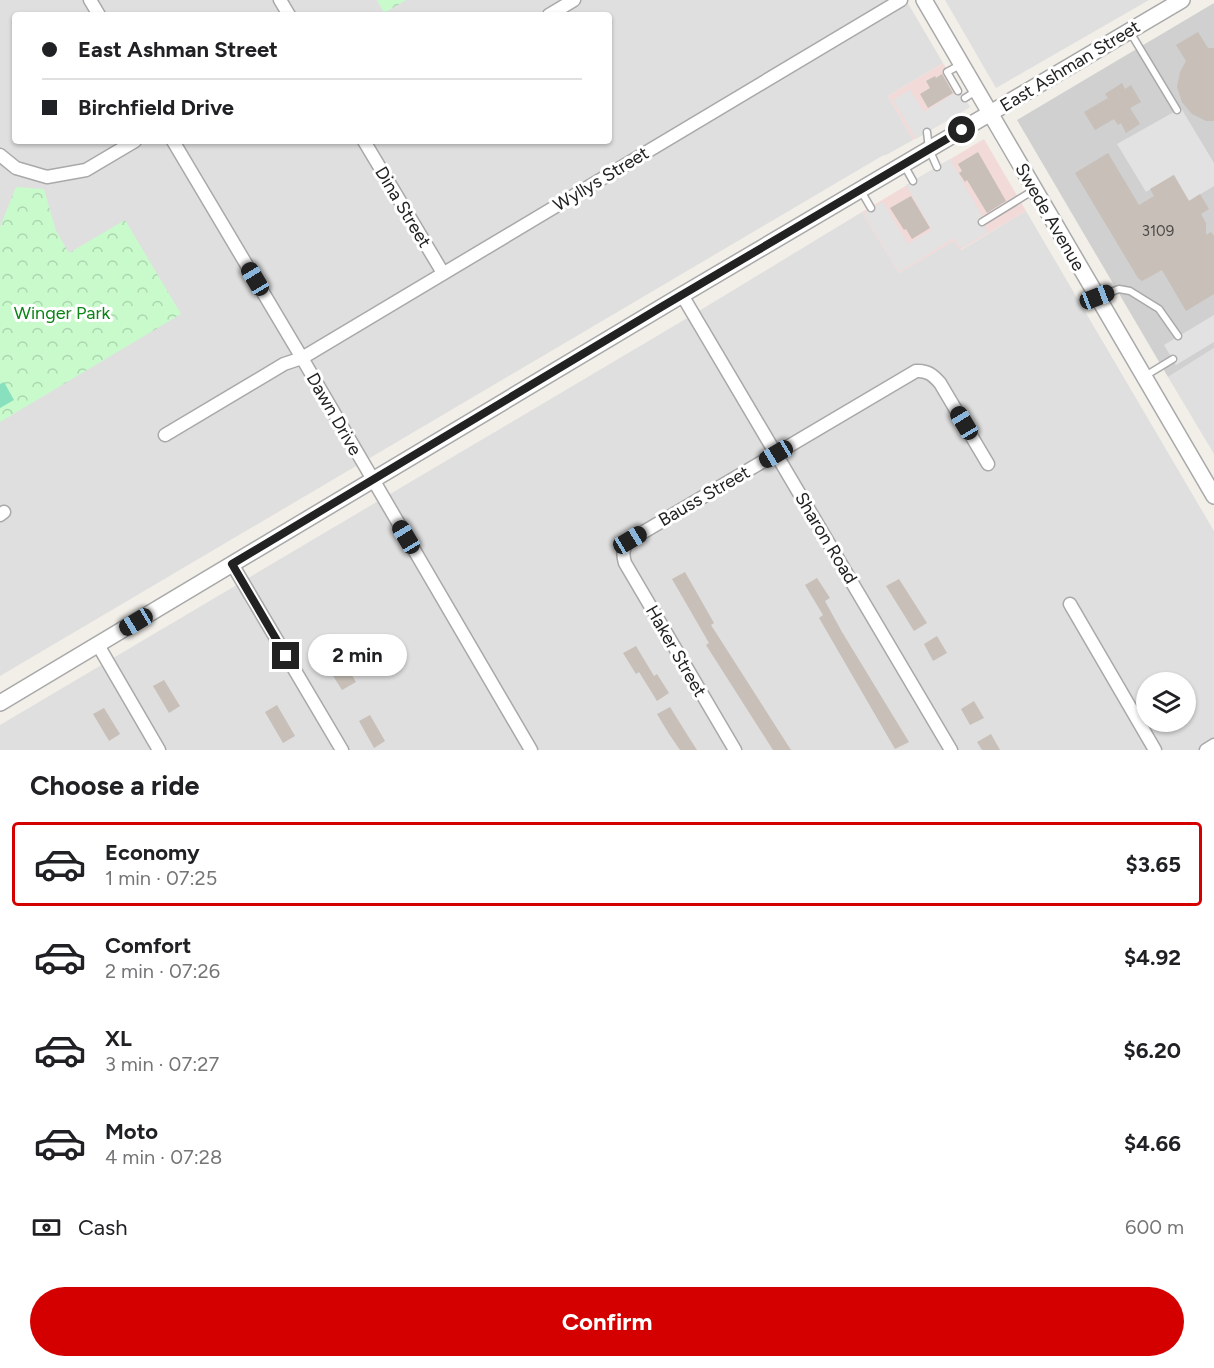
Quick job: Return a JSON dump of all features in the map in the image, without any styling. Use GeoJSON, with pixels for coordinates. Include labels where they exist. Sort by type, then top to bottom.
{"type":"FeatureCollection","features":[{"type":"Feature","properties":{"kind":"street"},"geometry":{"type":"LineString","coordinates":[[554,12],[574,0]]}},
{"type":"Feature","properties":{"kind":"street","name":"Wyllys Street"},"geometry":{"type":"LineString","coordinates":[[165,435],[284,364],[302,358],[901,0]]}},
{"type":"Feature","properties":{"kind":"street","name":"Swede Avenue"},"geometry":{"type":"LineString","coordinates":[[924,0],[961,64],[971,95],[990,114],[1214,496]]}},
{"type":"Feature","properties":{"kind":"street","name":"East Ashman Street"},"geometry":{"type":"LineString","coordinates":[[0,703],[372,479],[1182,0]]}},
{"type":"Feature","properties":{"kind":"street"},"geometry":{"type":"LineString","coordinates":[[0,155],[16,168],[46,177],[86,170],[130,144]]}},
{"type":"Feature","properties":{"kind":"street","name":"Dawn Drive"},"geometry":{"type":"LineString","coordinates":[[175,144],[531,750]]}},
{"type":"Feature","properties":{"kind":"street","name":"Dina Street"},"geometry":{"type":"LineString","coordinates":[[366,144],[443,273]]}},
{"type":"Feature","properties":{"kind":"street","name":"Sharon Road"},"geometry":{"type":"LineString","coordinates":[[682,295],[951,750]]}},
{"type":"Feature","properties":{"kind":"street","name":"Bauss Street"},"geometry":{"type":"LineString","coordinates":[[623,549],[630,540],[916,371],[924,370],[940,383],[988,464]]}},
{"type":"Feature","properties":{"kind":"street","name":"Haker Street"},"geometry":{"type":"LineString","coordinates":[[623,549],[625,563],[735,750]]}},
{"type":"Feature","properties":{"kind":"street"},"geometry":{"type":"LineString","coordinates":[[232,564],[342,750]]}},
{"type":"Feature","properties":{"kind":"street"},"geometry":{"type":"LineString","coordinates":[[1070,604],[1155,750]]}},
{"type":"Feature","properties":{"kind":"street"},"geometry":{"type":"LineString","coordinates":[[98,645],[159,750]]}},
{"type":"Feature","properties":{"kind":"street"},"geometry":{"type":"LineString","coordinates":[[1206,750],[1214,745]]}},
{"type":"Feature","properties":{"kind":"lane"},"geometry":{"type":"LineString","coordinates":[[1130,31],[1177,110]]}},
{"type":"Feature","properties":{"kind":"lane"},"geometry":{"type":"LineString","coordinates":[[958,91],[947,72],[961,64]]}},
{"type":"Feature","properties":{"kind":"lane"},"geometry":{"type":"LineString","coordinates":[[927,132],[929,149],[937,167]]}},
{"type":"Feature","properties":{"kind":"lane"},"geometry":{"type":"LineString","coordinates":[[903,165],[913,181]]}},
{"type":"Feature","properties":{"kind":"lane"},"geometry":{"type":"LineString","coordinates":[[860,190],[871,208]]}},
{"type":"Feature","properties":{"kind":"lane"},"geometry":{"type":"LineString","coordinates":[[982,222],[1034,190]]}},
{"type":"Feature","properties":{"kind":"lane"},"geometry":{"type":"LineString","coordinates":[[1097,297],[1119,289],[1130,291],[1159,309],[1178,336]]}},
{"type":"Feature","properties":{"kind":"lane"},"geometry":{"type":"LineString","coordinates":[[1144,376],[1173,359]]}},
{"type":"Feature","properties":{"kind":"shaded area"},"geometry":{"type":"Polygon","coordinates":[[[0,0],[906,0],[943,63],[888,96],[913,140],[882,156],[0,676],[0,0]]]}},
{"type":"Feature","properties":{"kind":"shaded area"},"geometry":{"type":"Polygon","coordinates":[[[945,0],[1149,0],[996,88],[945,0]]]}},
{"type":"Feature","properties":{"kind":"shaded area"},"geometry":{"type":"Polygon","coordinates":[[[1214,3],[1214,348],[1168,377],[1017,120],[1214,3]]]}},
{"type":"Feature","properties":{"kind":"shaded area"},"geometry":{"type":"Polygon","coordinates":[[[943,63],[970,107],[913,140],[888,96],[943,63]]]}},
{"type":"Feature","properties":{"kind":"shaded area"},"geometry":{"type":"Polygon","coordinates":[[[910,90],[924,112],[960,90],[970,107],[916,139],[893,100],[910,90]]]}},
{"type":"Feature","properties":{"kind":"shaded area"},"geometry":{"type":"Polygon","coordinates":[[[1181,108],[1214,163],[1214,186],[1189,201],[1173,175],[1146,192],[1117,144],[1181,108]]]}},
{"type":"Feature","properties":{"kind":"shaded area"},"geometry":{"type":"Polygon","coordinates":[[[984,139],[1026,211],[960,250],[954,241],[899,273],[862,212],[984,139]]]}},
{"type":"Feature","properties":{"kind":"shaded area"},"geometry":{"type":"Polygon","coordinates":[[[950,159],[982,216],[980,218],[988,232],[961,248],[954,238],[899,272],[864,213],[883,202],[908,244],[932,230],[906,185],[950,159]]]}},
{"type":"Feature","properties":{"kind":"shaded area"},"geometry":{"type":"Polygon","coordinates":[[[1026,211],[1214,531],[1214,750],[0,750],[0,725],[862,212],[899,273],[955,240],[961,250],[1026,211]]]}},
{"type":"Feature","properties":{"kind":"shaded area"},"geometry":{"type":"Polygon","coordinates":[[[1214,315],[1214,342],[1176,365],[1164,345],[1214,315]]]}},
{"type":"Feature","properties":{"kind":"shaded area"},"geometry":{"type":"Polygon","coordinates":[[[1214,348],[1214,454],[1168,377],[1214,348]]]}},
{"type":"Feature","properties":{"kind":"green space"},"geometry":{"type":"Polygon","coordinates":[[[377,0],[406,0],[386,12],[383,12],[377,0]]]}},
{"type":"Feature","properties":{"kind":"green space","name":"Winger Park"},"geometry":{"type":"Polygon","coordinates":[[[16,187],[44,189],[56,231],[69,253],[125,220],[181,314],[0,422],[0,227],[16,187]]]}},
{"type":"Feature","properties":{"kind":"green space"},"geometry":{"type":"Polygon","coordinates":[[[4,382],[14,400],[0,408],[0,384],[4,382]]]}},
{"type":"Feature","properties":{"kind":"building"},"geometry":{"type":"Polygon","coordinates":[[[1198,32],[1208,48],[1214,48],[1214,121],[1206,121],[1192,114],[1182,102],[1177,87],[1180,72],[1186,61],[1176,45],[1198,32]]]}},
{"type":"Feature","properties":{"kind":"building"},"geometry":{"type":"Polygon","coordinates":[[[942,74],[953,93],[928,108],[920,94],[930,88],[926,81],[942,74]]]}},
{"type":"Feature","properties":{"kind":"building"},"geometry":{"type":"Polygon","coordinates":[[[1122,83],[1125,89],[1131,85],[1141,102],[1130,108],[1140,124],[1126,133],[1121,123],[1118,125],[1114,119],[1095,130],[1084,112],[1108,98],[1105,94],[1122,83]]]}},
{"type":"Feature","properties":{"kind":"building"},"geometry":{"type":"Polygon","coordinates":[[[978,152],[1006,201],[987,213],[967,180],[965,182],[959,173],[962,171],[958,164],[978,152]]]}},
{"type":"Feature","properties":{"kind":"building"},"geometry":{"type":"Polygon","coordinates":[[[1108,153],[1139,205],[1154,196],[1150,189],[1174,175],[1189,201],[1200,194],[1209,209],[1201,214],[1206,223],[1206,235],[1211,232],[1214,236],[1214,294],[1186,311],[1162,270],[1142,281],[1138,278],[1075,173],[1108,153]]]}},
{"type":"Feature","properties":{"kind":"building"},"geometry":{"type":"Polygon","coordinates":[[[911,196],[930,228],[912,239],[890,208],[911,196]]]}},
{"type":"Feature","properties":{"kind":"building"},"geometry":{"type":"Polygon","coordinates":[[[685,572],[714,623],[711,625],[791,750],[773,750],[706,645],[709,643],[672,579],[685,572]]]}},
{"type":"Feature","properties":{"kind":"building"},"geometry":{"type":"Polygon","coordinates":[[[817,578],[830,598],[825,601],[842,632],[909,742],[895,749],[819,618],[823,615],[805,585],[817,578]]]}},
{"type":"Feature","properties":{"kind":"building"},"geometry":{"type":"Polygon","coordinates":[[[899,579],[927,623],[914,631],[886,586],[899,579]]]}},
{"type":"Feature","properties":{"kind":"building"},"geometry":{"type":"Polygon","coordinates":[[[937,636],[947,653],[933,661],[924,644],[937,636]]]}},
{"type":"Feature","properties":{"kind":"building"},"geometry":{"type":"Polygon","coordinates":[[[636,646],[654,676],[657,674],[669,693],[657,701],[639,672],[636,674],[623,653],[636,646]]]}},
{"type":"Feature","properties":{"kind":"building"},"geometry":{"type":"Polygon","coordinates":[[[344,662],[356,682],[342,690],[330,671],[344,662]]]}},
{"type":"Feature","properties":{"kind":"building"},"geometry":{"type":"Polygon","coordinates":[[[164,680],[180,706],[169,713],[153,686],[164,680]]]}},
{"type":"Feature","properties":{"kind":"building"},"geometry":{"type":"Polygon","coordinates":[[[974,701],[984,718],[970,725],[961,709],[974,701]]]}},
{"type":"Feature","properties":{"kind":"building"},"geometry":{"type":"Polygon","coordinates":[[[277,705],[295,736],[283,743],[265,712],[277,705]]]}},
{"type":"Feature","properties":{"kind":"building"},"geometry":{"type":"Polygon","coordinates":[[[670,707],[697,750],[680,750],[669,734],[657,714],[670,707]]]}},
{"type":"Feature","properties":{"kind":"building"},"geometry":{"type":"Polygon","coordinates":[[[104,708],[120,734],[109,741],[93,714],[104,708]]]}},
{"type":"Feature","properties":{"kind":"building"},"geometry":{"type":"Polygon","coordinates":[[[370,715],[385,741],[374,748],[359,721],[370,715]]]}},
{"type":"Feature","properties":{"kind":"building"},"geometry":{"type":"Polygon","coordinates":[[[991,734],[1000,750],[982,750],[977,742],[991,734]]]}},
{"type":"Feature","properties":{"kind":"route"},"geometry":{"type":"LineString","coordinates":[[286,656],[232,564],[962,130]]}}]}
